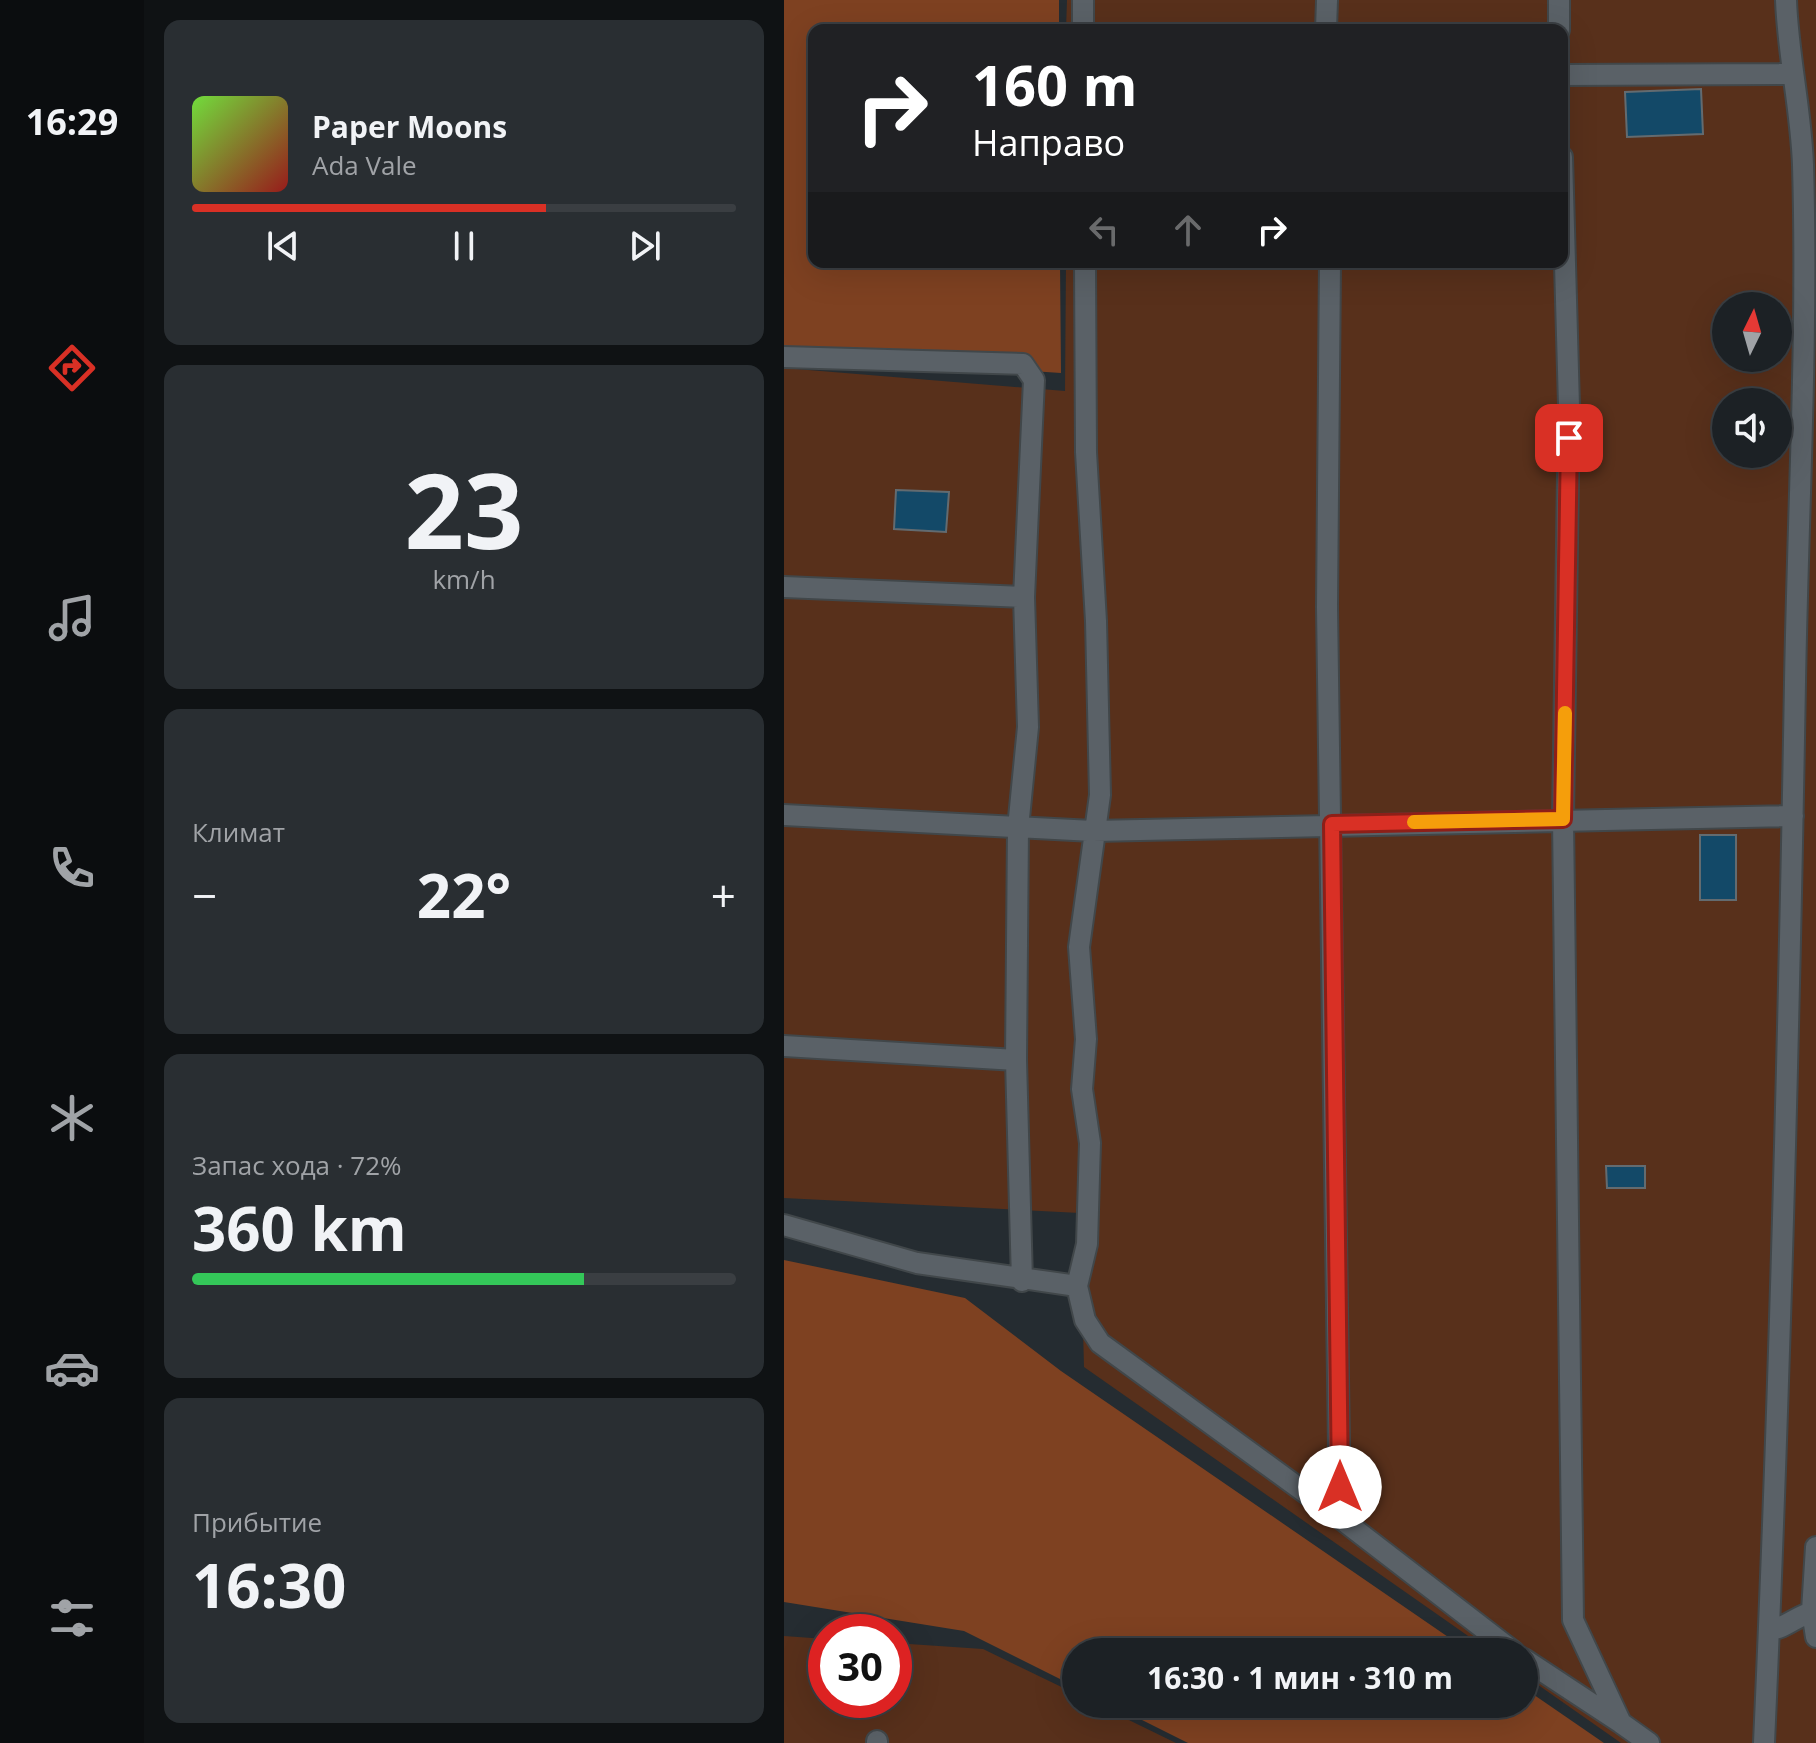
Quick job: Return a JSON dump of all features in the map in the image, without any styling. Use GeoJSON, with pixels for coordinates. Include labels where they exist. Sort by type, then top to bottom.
{"type":"FeatureCollection","features":[{"type":"Feature","properties":{"kind":"street"},"geometry":{"type":"LineString","coordinates":[[1083,0],[1083,24]]}},
{"type":"Feature","properties":{"kind":"street"},"geometry":{"type":"LineString","coordinates":[[1326,24],[1327,0]]}},
{"type":"Feature","properties":{"kind":"street"},"geometry":{"type":"LineString","coordinates":[[1559,0],[1559,24]]}},
{"type":"Feature","properties":{"kind":"street"},"geometry":{"type":"LineString","coordinates":[[1764,1743],[1810,312],[1798,93],[1789,61],[1786,0]]}},
{"type":"Feature","properties":{"kind":"street"},"geometry":{"type":"LineString","coordinates":[[1568,75],[1793,74]]}},
{"type":"Feature","properties":{"kind":"street"},"geometry":{"type":"LineString","coordinates":[[1085,268],[1086,452],[1096,621],[1100,795],[1079,947],[1086,1039],[1082,1089],[1090,1143],[1087,1244],[1077,1286],[1085,1320],[1100,1343],[1340,1518],[1496,1638]]}},
{"type":"Feature","properties":{"kind":"street"},"geometry":{"type":"LineString","coordinates":[[1330,268],[1327,607],[1340,1518]]}},
{"type":"Feature","properties":{"kind":"street"},"geometry":{"type":"LineString","coordinates":[[1565,268],[1569,406],[1563,819],[1573,1620],[1621,1723]]}},
{"type":"Feature","properties":{"kind":"street"},"geometry":{"type":"LineString","coordinates":[[784,357],[1023,364],[1034,380],[1035,426],[1024,597],[1028,727],[1018,828],[1016,1060],[1022,1281]]}},
{"type":"Feature","properties":{"kind":"street"},"geometry":{"type":"LineString","coordinates":[[784,587],[1024,597]]}},
{"type":"Feature","properties":{"kind":"street"},"geometry":{"type":"LineString","coordinates":[[784,815],[1093,831],[1793,816]]}},
{"type":"Feature","properties":{"kind":"street"},"geometry":{"type":"LineString","coordinates":[[784,1046],[1016,1060]]}},
{"type":"Feature","properties":{"kind":"street"},"geometry":{"type":"LineString","coordinates":[[784,1225],[917,1263],[1022,1281],[1077,1286]]}},
{"type":"Feature","properties":{"kind":"street"},"geometry":{"type":"LineString","coordinates":[[1816,1547],[1816,1637]]}},
{"type":"Feature","properties":{"kind":"street"},"geometry":{"type":"LineString","coordinates":[[1769,1630],[1780,1629],[1795,1617],[1814,1611]]}},
{"type":"Feature","properties":{"kind":"street"},"geometry":{"type":"LineString","coordinates":[[1538,1668],[1649,1743]]}},
{"type":"Feature","properties":{"kind":"shaded area"},"geometry":{"type":"Polygon","coordinates":[[[784,0],[1059,0],[1059,24],[808,24],[808,268],[1060,268],[1061,373],[784,355],[784,0]]]}},
{"type":"Feature","properties":{"kind":"shaded area"},"geometry":{"type":"Polygon","coordinates":[[[1067,0],[1816,0],[1816,1743],[1621,1743],[1538,1685],[1538,1638],[1471,1638],[1084,1367],[1080,1213],[784,1198],[784,368],[1065,391],[1066,268],[1568,268],[1568,24],[1066,24],[1067,0]]]}},
{"type":"Feature","properties":{"kind":"shaded area"},"geometry":{"type":"Polygon","coordinates":[[[784,1260],[965,1298],[1061,1371],[1450,1638],[1062,1638],[1062,1680],[964,1631],[912,1623],[912,1614],[858,1614],[784,1602],[784,1260]]]}},
{"type":"Feature","properties":{"kind":"shaded area"},"geometry":{"type":"Polygon","coordinates":[[[784,1636],[808,1638],[808,1718],[912,1718],[912,1644],[983,1649],[1062,1687],[1062,1718],[1125,1718],[1176,1743],[784,1743],[784,1636]]]}},
{"type":"Feature","properties":{"kind":"shaded area"},"geometry":{"type":"Polygon","coordinates":[[[1538,1698],[1604,1743],[1188,1743],[1138,1718],[1538,1718],[1538,1698]]]}},
{"type":"Feature","properties":{"kind":"building"},"geometry":{"type":"Polygon","coordinates":[[[1701,89],[1703,134],[1627,137],[1625,92],[1701,89]]]}},
{"type":"Feature","properties":{"kind":"building"},"geometry":{"type":"Polygon","coordinates":[[[896,490],[949,492],[946,532],[894,529],[896,490]]]}},
{"type":"Feature","properties":{"kind":"building"},"geometry":{"type":"Polygon","coordinates":[[[1700,835],[1736,835],[1736,900],[1700,900],[1700,835]]]}},
{"type":"Feature","properties":{"kind":"building"},"geometry":{"type":"Polygon","coordinates":[[[1606,1166],[1645,1166],[1645,1188],[1607,1188],[1606,1166]]]}},
{"type":"Feature","properties":{"kind":"slow traffic"},"geometry":{"type":"LineString","coordinates":[[1414,822],[1563,819],[1565,713]]}},
{"type":"Feature","properties":{"kind":"route"},"geometry":{"type":"LineString","coordinates":[[1340,1487],[1332,824],[1563,819],[1569,438]]}}]}
